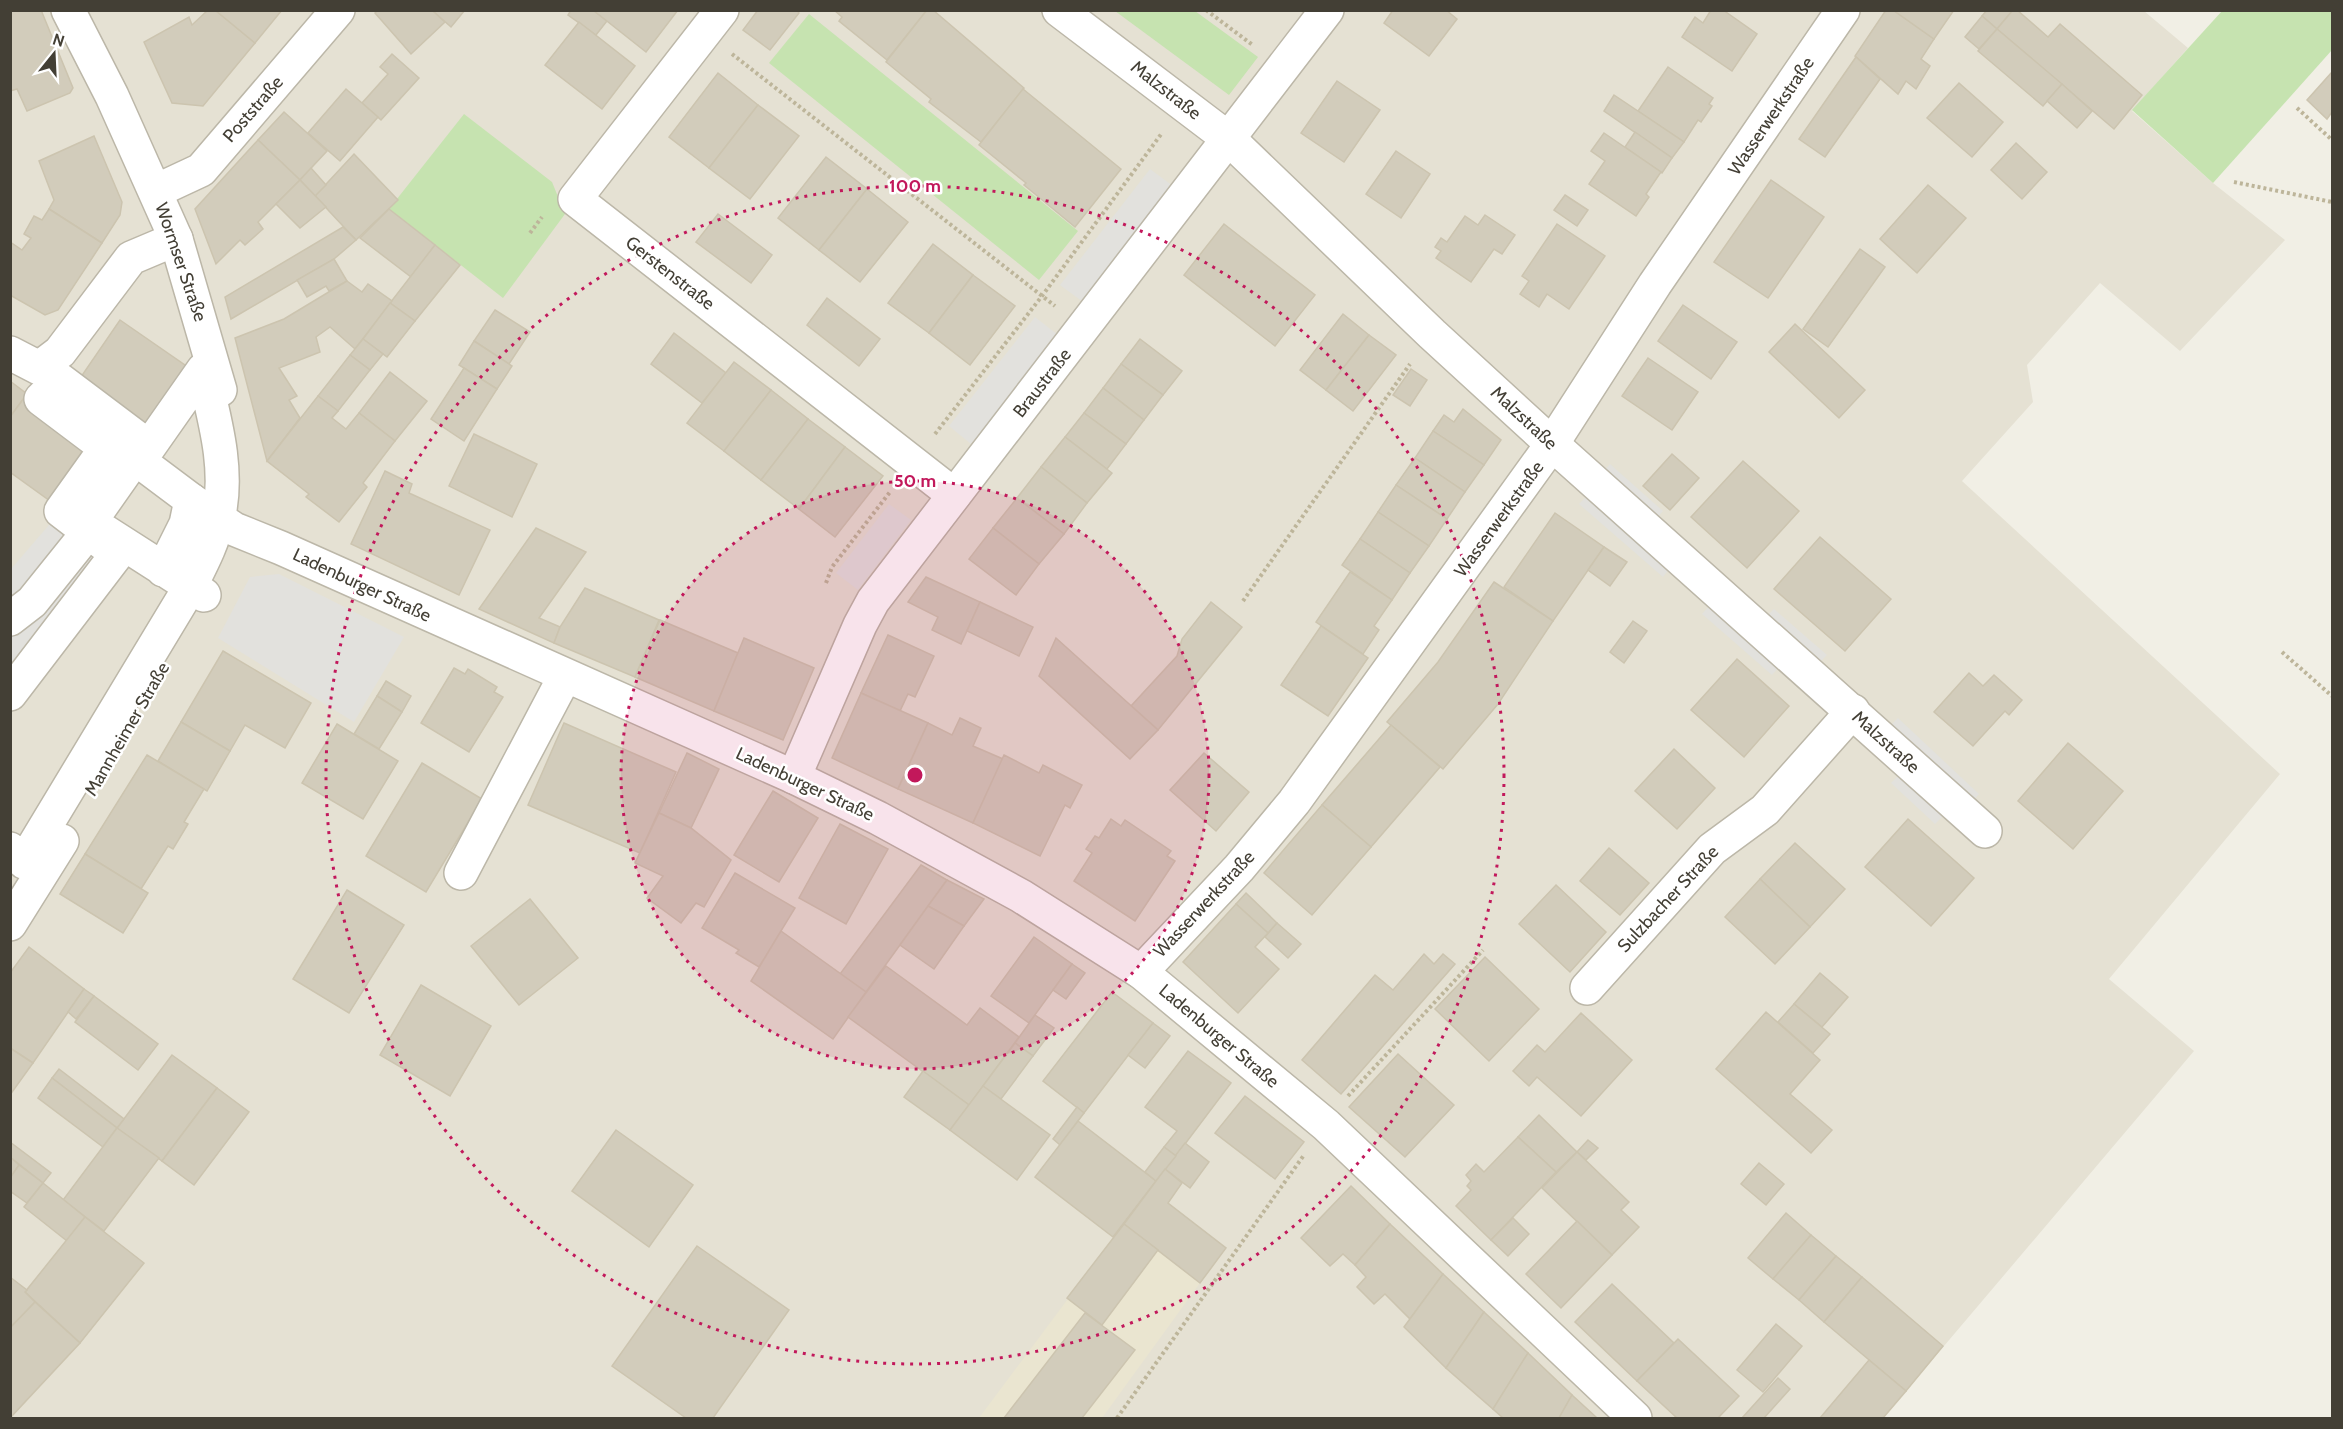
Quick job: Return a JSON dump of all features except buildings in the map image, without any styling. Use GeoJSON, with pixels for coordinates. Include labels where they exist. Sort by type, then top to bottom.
{"type":"FeatureCollection","features":[{"type":"Feature","properties":{"kind":"street","name":"Wormser Straße"},"geometry":{"type":"LineString","coordinates":[[68,10],[112,96],[176,239],[233,438],[239,489],[226,524]]}},
{"type":"Feature","properties":{"kind":"street","name":"Poststraße"},"geometry":{"type":"LineString","coordinates":[[156,191],[201,170],[338,10]]}},
{"type":"Feature","properties":{"kind":"street","name":"Malzstraße"},"geometry":{"type":"LineString","coordinates":[[1059,10],[1230,139],[1432,334],[1552,444],[1985,831]]}},
{"type":"Feature","properties":{"kind":"street","name":"Braustraße"},"geometry":{"type":"LineString","coordinates":[[794,777],[873,601],[1328,10]]}},
{"type":"Feature","properties":{"kind":"street","name":"Wasserwerkstraße"},"geometry":{"type":"LineString","coordinates":[[1142,972],[1239,868],[1294,802],[1552,444],[1655,284],[1843,10]]}},
{"type":"Feature","properties":{"kind":"street","name":"Gerstenstraße"},"geometry":{"type":"LineString","coordinates":[[714,22],[575,199],[954,495]]}},
{"type":"Feature","properties":{"kind":"street"},"geometry":{"type":"LineString","coordinates":[[10,353],[39,368],[60,352],[131,258],[176,239]]}},
{"type":"Feature","properties":{"kind":"street"},"geometry":{"type":"LineString","coordinates":[[10,694],[117,554],[61,511],[106,448],[41,399],[51,387],[60,380],[149,447],[203,370],[220,444],[221,499],[226,524]]}},
{"type":"Feature","properties":{"kind":"street","name":"Ladenburger Straße"},"geometry":{"type":"LineString","coordinates":[[163,570],[90,522],[135,458],[226,524],[794,777],[1022,896],[1142,972],[1326,1125],[1635,1419]]}},
{"type":"Feature","properties":{"kind":"street"},"geometry":{"type":"LineString","coordinates":[[10,849],[24,862],[197,591],[163,570],[186,524],[191,500]]}},
{"type":"Feature","properties":{"kind":"street","name":"Mannheimer Straße"},"geometry":{"type":"LineString","coordinates":[[10,924],[38,882],[197,591],[220,566],[226,524]]}},
{"type":"Feature","properties":{"kind":"street"},"geometry":{"type":"LineString","coordinates":[[10,619],[32,602],[76,546]]}},
{"type":"Feature","properties":{"kind":"street"},"geometry":{"type":"LineString","coordinates":[[460,873],[565,676]]}},
{"type":"Feature","properties":{"kind":"street","name":"Sulzbacher Straße"},"geometry":{"type":"LineString","coordinates":[[1587,988],[1712,849],[1765,810],[1852,711]]}},
{"type":"Feature","properties":{"kind":"street"},"geometry":{"type":"LineString","coordinates":[[10,861],[38,882]]}},
{"type":"Feature","properties":{"kind":"path"},"geometry":{"type":"LineString","coordinates":[[1206,10],[1284,68]]}},
{"type":"Feature","properties":{"kind":"path"},"geometry":{"type":"LineString","coordinates":[[714,22],[1042,296],[1084,328]]}},
{"type":"Feature","properties":{"kind":"path"},"geometry":{"type":"LineString","coordinates":[[826,583],[832,567],[1042,296],[1184,104]]}},
{"type":"Feature","properties":{"kind":"path"},"geometry":{"type":"LineString","coordinates":[[2297,108],[2332,141]]}},
{"type":"Feature","properties":{"kind":"path"},"geometry":{"type":"LineString","coordinates":[[2234,182],[2332,202]]}},
{"type":"Feature","properties":{"kind":"path"},"geometry":{"type":"LineString","coordinates":[[1243,601],[1432,334]]}},
{"type":"Feature","properties":{"kind":"path"},"geometry":{"type":"LineString","coordinates":[[2282,652],[2332,696]]}},
{"type":"Feature","properties":{"kind":"path"},"geometry":{"type":"LineString","coordinates":[[1117,1419],[1343,1102],[1483,950]]}},
{"type":"Feature","properties":{"kind":"shaded area"},"geometry":{"type":"Polygon","coordinates":[[[10,11],[2144,11],[2188,48],[2132,111],[2213,183],[2285,240],[2180,351],[2100,283],[2027,365],[2033,402],[1962,481],[2280,774],[2109,979],[2194,1051],[1883,1418],[11,1418],[10,11]]]}},
{"type":"Feature","properties":{"kind":"shaded area"},"geometry":{"type":"Polygon","coordinates":[[[1150,169],[1173,186],[1083,302],[1060,285],[1150,169]]]}},
{"type":"Feature","properties":{"kind":"shaded area"},"geometry":{"type":"Polygon","coordinates":[[[1035,317],[1058,335],[971,444],[949,426],[1035,317]]]}},
{"type":"Feature","properties":{"kind":"shaded area"},"geometry":{"type":"Polygon","coordinates":[[[1610,464],[1663,511],[1655,520],[1601,474],[1610,464]]]}},
{"type":"Feature","properties":{"kind":"shaded area"},"geometry":{"type":"Polygon","coordinates":[[[1587,496],[1670,568],[1663,577],[1579,504],[1587,496]]]}},
{"type":"Feature","properties":{"kind":"shaded area"},"geometry":{"type":"Polygon","coordinates":[[[889,504],[911,520],[858,590],[836,573],[889,504]]]}},
{"type":"Feature","properties":{"kind":"shaded area"},"geometry":{"type":"Polygon","coordinates":[[[61,511],[117,554],[11,694],[11,569],[61,511]]]}},
{"type":"Feature","properties":{"kind":"shaded area"},"geometry":{"type":"Polygon","coordinates":[[[279,574],[404,637],[354,722],[218,638],[250,577],[279,574]]]}},
{"type":"Feature","properties":{"kind":"shaded area"},"geometry":{"type":"Polygon","coordinates":[[[1710,605],[1780,666],[1772,675],[1702,614],[1710,605]]]}},
{"type":"Feature","properties":{"kind":"shaded area"},"geometry":{"type":"Polygon","coordinates":[[[1774,609],[1827,655],[1818,664],[1765,618],[1774,609]]]}},
{"type":"Feature","properties":{"kind":"shaded area"},"geometry":{"type":"Polygon","coordinates":[[[1898,718],[1979,794],[1972,802],[1890,726],[1898,718]]]}},
{"type":"Feature","properties":{"kind":"shaded area"},"geometry":{"type":"Polygon","coordinates":[[[1900,774],[1944,815],[1935,824],[1891,783],[1900,774]]]}},
{"type":"Feature","properties":{"kind":"shaded area"},"geometry":{"type":"Polygon","coordinates":[[[1124,1224],[1200,1283],[1102,1418],[979,1418],[1124,1224]]]}},
{"type":"Feature","properties":{"kind":"green space"},"geometry":{"type":"Polygon","coordinates":[[[1115,11],[1195,11],[1258,57],[1229,95],[1115,11]]]}},
{"type":"Feature","properties":{"kind":"green space"},"geometry":{"type":"Polygon","coordinates":[[[2222,11],[2332,11],[2332,50],[2213,183],[2132,110],[2222,11]]]}},
{"type":"Feature","properties":{"kind":"green space"},"geometry":{"type":"Polygon","coordinates":[[[809,14],[1078,231],[1039,280],[769,63],[809,14]]]}},
{"type":"Feature","properties":{"kind":"green space"},"geometry":{"type":"Polygon","coordinates":[[[464,114],[552,182],[565,214],[503,298],[389,209],[464,114]]]}}]}
